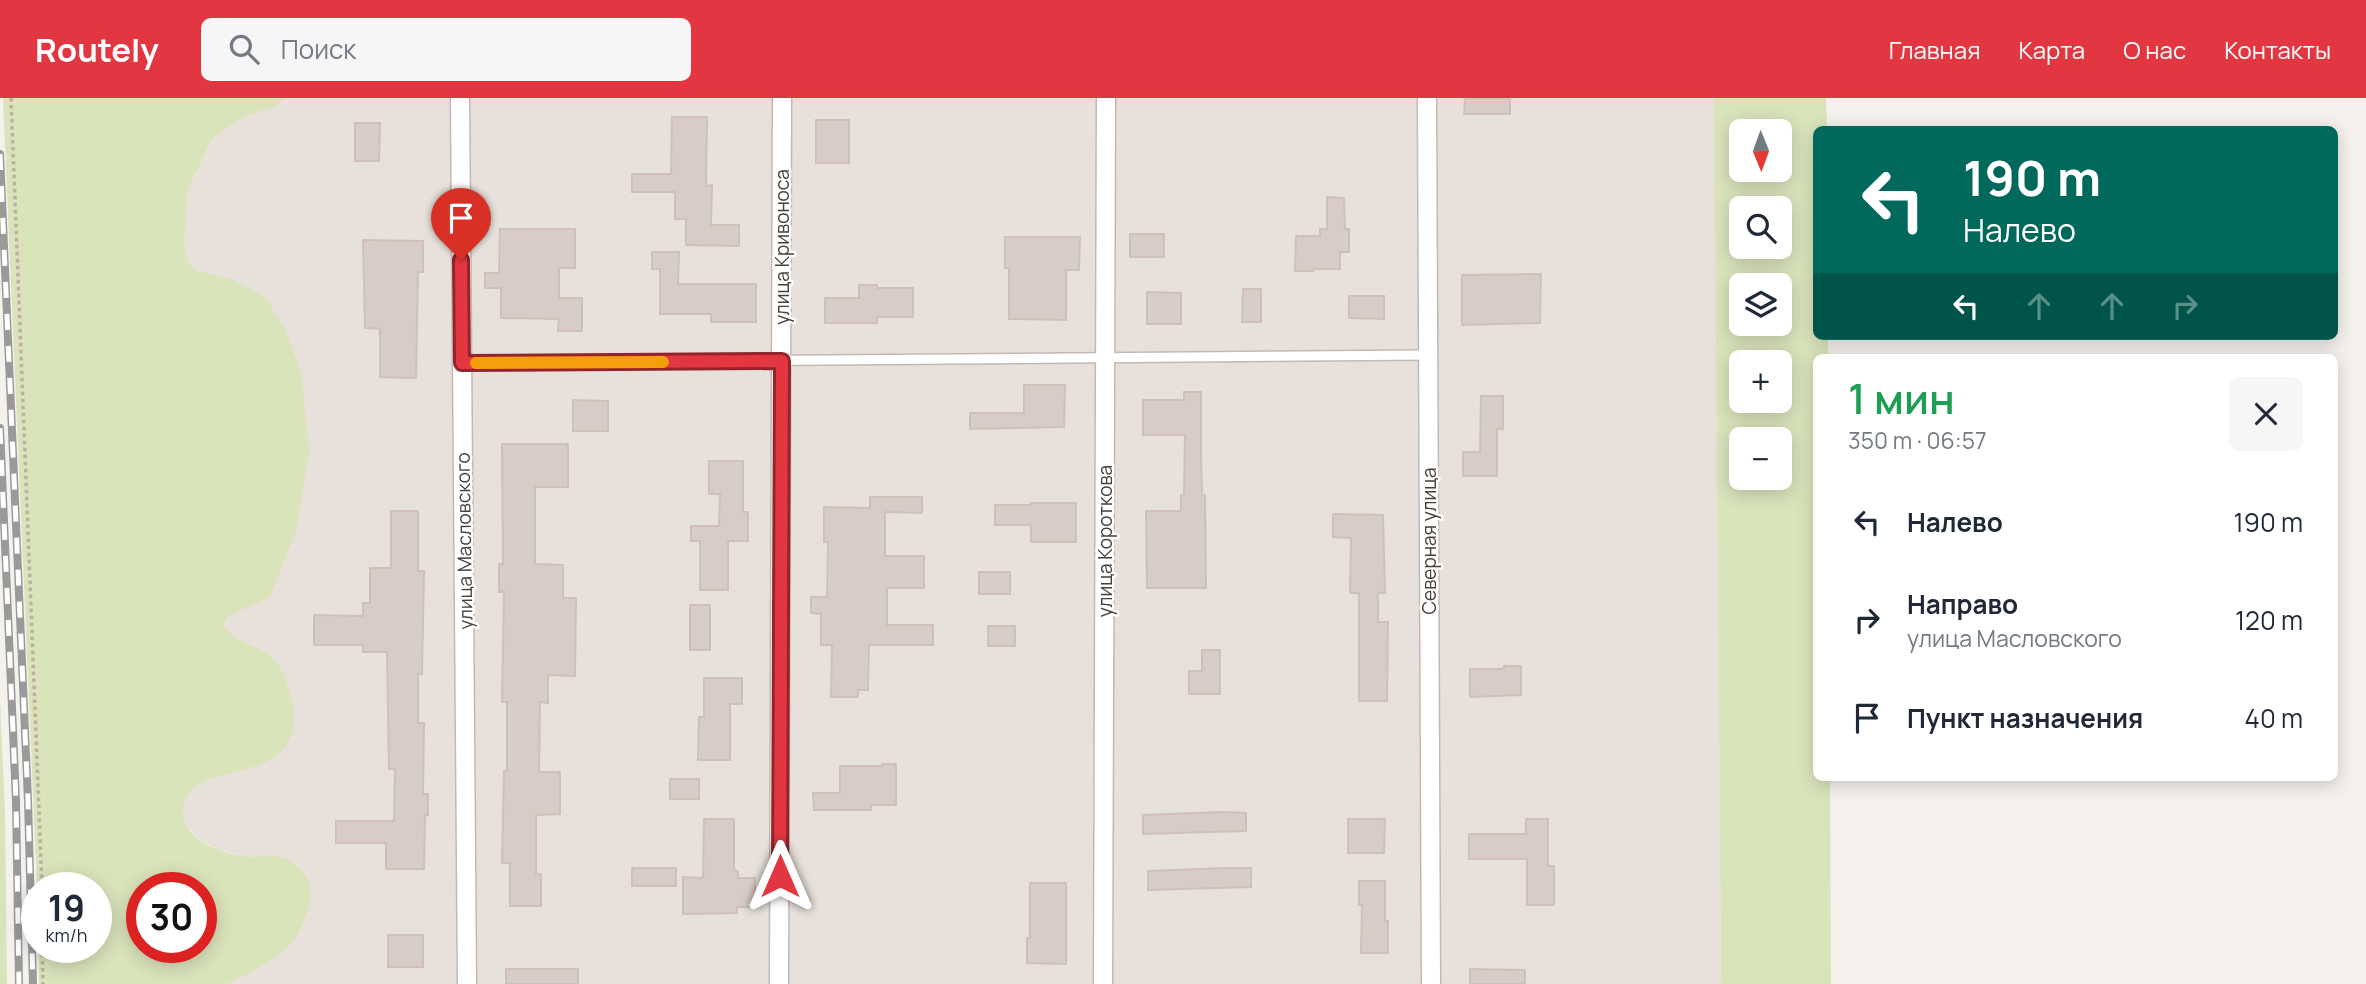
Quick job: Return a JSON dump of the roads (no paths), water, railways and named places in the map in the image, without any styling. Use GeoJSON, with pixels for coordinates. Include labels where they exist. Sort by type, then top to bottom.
{"type":"FeatureCollection","features":[{"type":"Feature","properties":{"kind":"street","name":"улица Масловского"},"geometry":{"type":"LineString","coordinates":[[460,98],[467,984]]}},
{"type":"Feature","properties":{"kind":"street","name":"улица Кривоноса"},"geometry":{"type":"LineString","coordinates":[[779,984],[782,98]]}},
{"type":"Feature","properties":{"kind":"street","name":"улица Короткова"},"geometry":{"type":"LineString","coordinates":[[1103,984],[1106,98]]}},
{"type":"Feature","properties":{"kind":"street","name":"Северная улица"},"geometry":{"type":"LineString","coordinates":[[1427,98],[1431,984]]}},
{"type":"Feature","properties":{"kind":"lane"},"geometry":{"type":"LineString","coordinates":[[462,363],[1428,355]]}},
{"type":"Feature","properties":{"kind":"railway"},"geometry":{"type":"LineString","coordinates":[[0,154],[28,801],[33,984]]}},
{"type":"Feature","properties":{"kind":"railway"},"geometry":{"type":"LineString","coordinates":[[0,428],[16,801],[19,984]]}}]}
